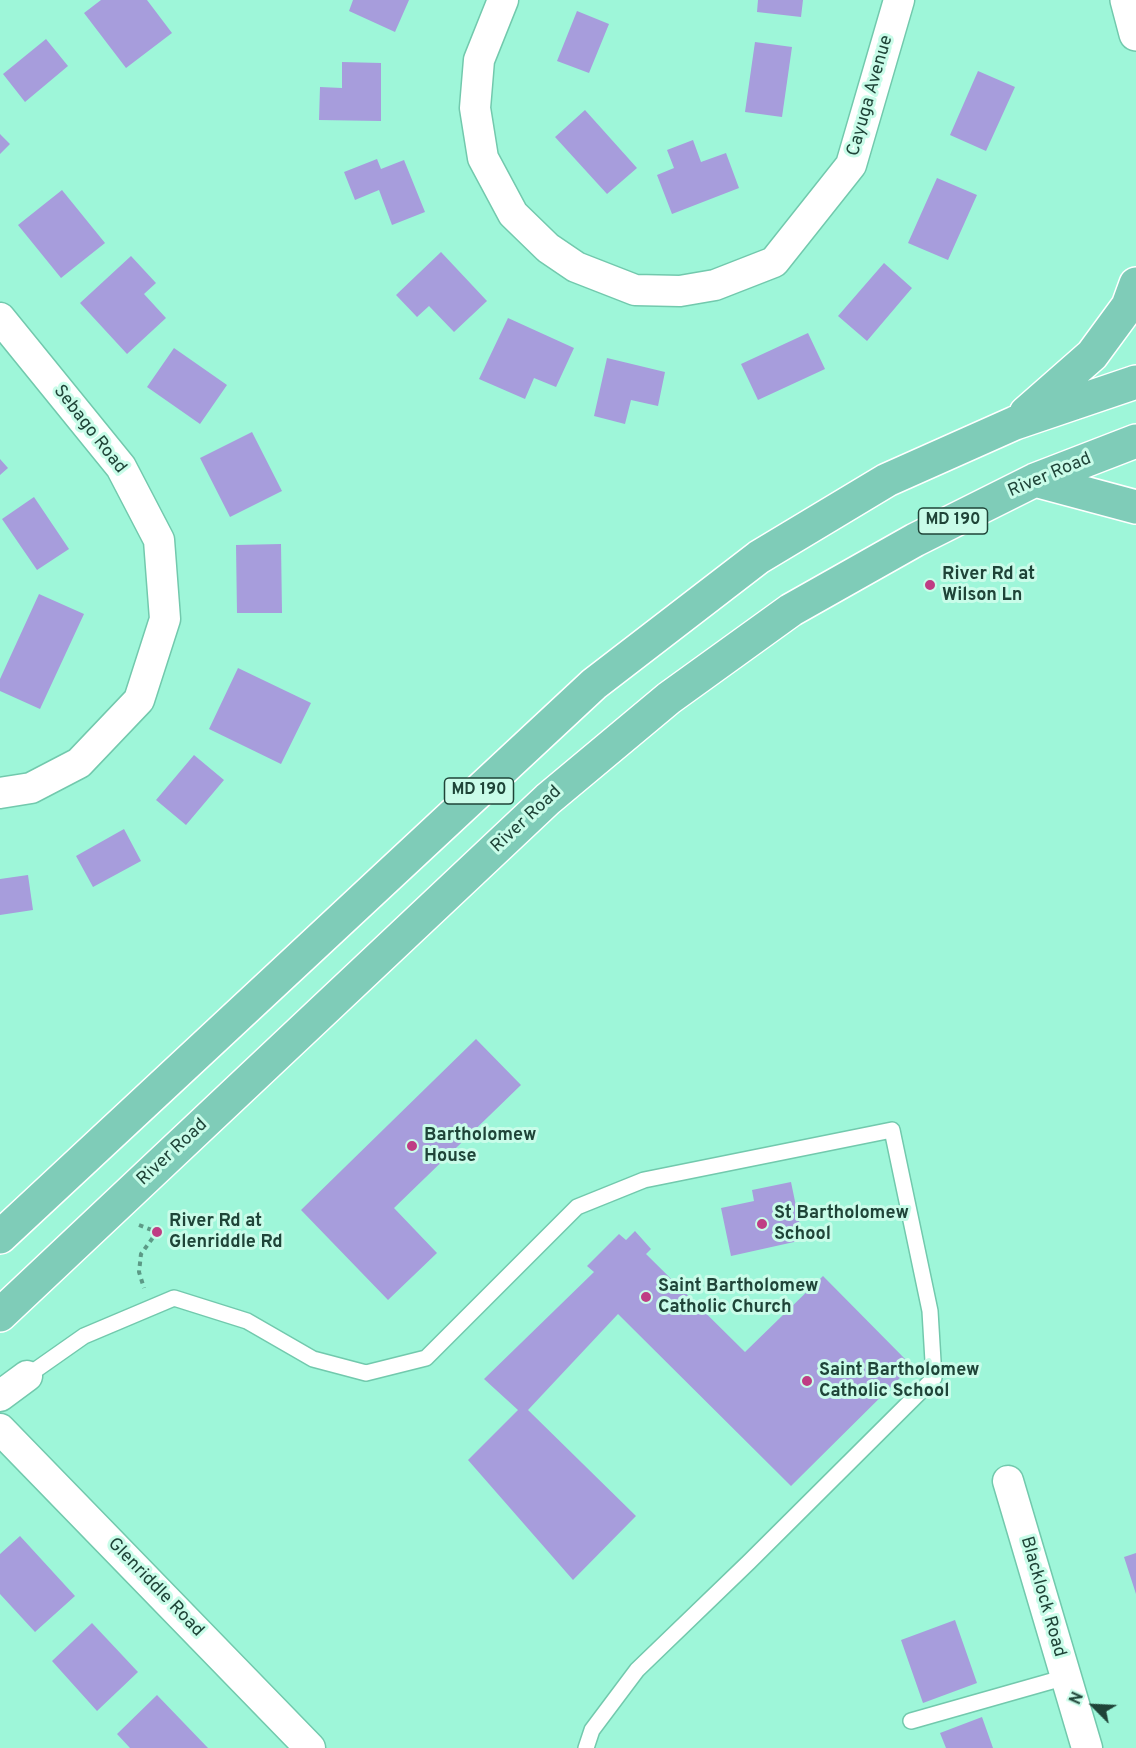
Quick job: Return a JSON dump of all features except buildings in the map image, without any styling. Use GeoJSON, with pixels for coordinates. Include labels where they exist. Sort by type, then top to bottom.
{"type":"FeatureCollection","features":[{"type":"Feature","properties":{"kind":"main road"},"geometry":{"type":"LineString","coordinates":[[1127,0],[1136,34]]}},
{"type":"Feature","properties":{"kind":"main road"},"geometry":{"type":"LineString","coordinates":[[1015,423],[1092,355],[1128,306],[1136,284]]}},
{"type":"Feature","properties":{"kind":"main road","name":"MD 190"},"geometry":{"type":"LineString","coordinates":[[0,1237],[594,684],[759,557],[887,480],[1015,423],[1136,382]]}},
{"type":"Feature","properties":{"kind":"main road","name":"River Road"},"geometry":{"type":"LineString","coordinates":[[0,1315],[548,800],[669,698],[791,610],[915,540],[1035,480],[1136,441]]}},
{"type":"Feature","properties":{"kind":"main road"},"geometry":{"type":"LineString","coordinates":[[1035,480],[1136,507]]}},
{"type":"Feature","properties":{"kind":"street","name":"Cayuga Avenue"},"geometry":{"type":"LineString","coordinates":[[503,0],[479,60],[475,108],[483,158],[513,214],[548,248],[576,267],[635,290],[680,291],[714,285],[774,262],[851,165],[899,0]]}},
{"type":"Feature","properties":{"kind":"street","name":"Sebago Road"},"geometry":{"type":"LineString","coordinates":[[0,318],[120,467],[159,540],[165,619],[139,700],[79,763],[31,788],[0,794]]}},
{"type":"Feature","properties":{"kind":"street"},"geometry":{"type":"LineString","coordinates":[[0,1396],[27,1376]]}},
{"type":"Feature","properties":{"kind":"street","name":"Glenriddle Road"},"geometry":{"type":"LineString","coordinates":[[0,1429],[310,1748]]}},
{"type":"Feature","properties":{"kind":"street","name":"Blacklock Road"},"geometry":{"type":"LineString","coordinates":[[1008,1481],[1086,1748]]}},
{"type":"Feature","properties":{"kind":"lane"},"geometry":{"type":"LineString","coordinates":[[27,1376],[84,1336],[174,1298],[247,1321],[313,1359],[366,1373],[426,1358],[577,1207],[644,1180],[892,1130],[930,1311],[934,1378],[637,1670],[592,1730],[586,1748]]}},
{"type":"Feature","properties":{"kind":"lane"},"geometry":{"type":"LineString","coordinates":[[911,1721],[1066,1677]]}},
{"type":"Feature","properties":{"kind":"place","name":"River Rd at Wilson Ln"},"geometry":{"type":"Point","coordinates":[930,585]}},
{"type":"Feature","properties":{"kind":"place","name":"Bartholomew House"},"geometry":{"type":"Point","coordinates":[412,1146]}},
{"type":"Feature","properties":{"kind":"place","name":"St Bartholomew School"},"geometry":{"type":"Point","coordinates":[762,1224]}},
{"type":"Feature","properties":{"kind":"place","name":"River Rd at Glenriddle Rd"},"geometry":{"type":"Point","coordinates":[157,1232]}},
{"type":"Feature","properties":{"kind":"place","name":"Saint Bartholomew Catholic Church"},"geometry":{"type":"Point","coordinates":[646,1297]}},
{"type":"Feature","properties":{"kind":"place","name":"Saint Bartholomew Catholic School"},"geometry":{"type":"Point","coordinates":[807,1381]}}]}
